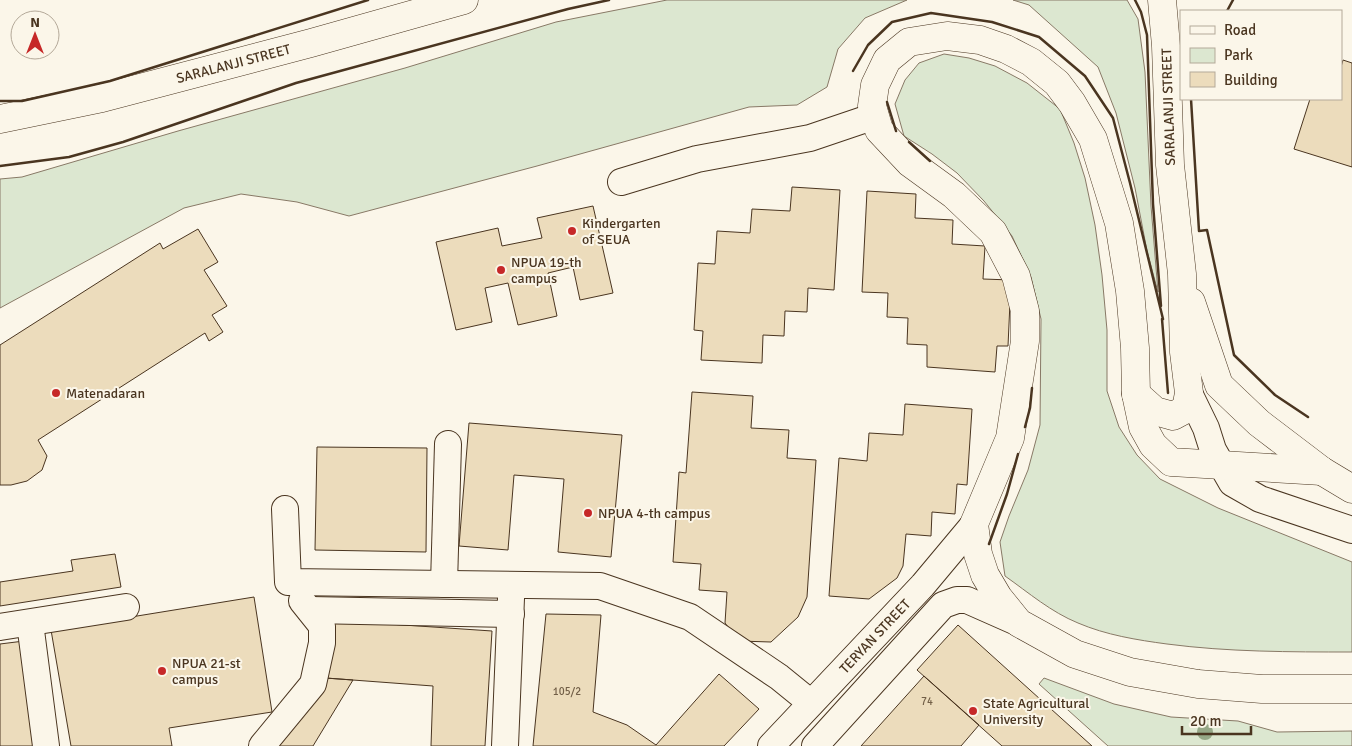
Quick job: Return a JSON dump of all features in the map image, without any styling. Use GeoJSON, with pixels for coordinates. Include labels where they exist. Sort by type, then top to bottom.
{"type":"FeatureCollection","features":[{"type":"Feature","properties":{"kind":"main road","name":"SARALANJI STREET"},"geometry":{"type":"LineString","coordinates":[[0,119],[102,98],[311,43],[464,0]]}},
{"type":"Feature","properties":{"kind":"main road","name":"SARALANJI STREET"},"geometry":{"type":"LineString","coordinates":[[1162,0],[1166,46],[1170,165],[1182,274]]}},
{"type":"Feature","properties":{"kind":"main road"},"geometry":{"type":"LineString","coordinates":[[1322,471],[1171,462],[1153,445],[1143,427],[1136,394],[1135,348],[1130,291],[1119,223],[1093,139],[1072,103],[1057,83],[1031,62],[1006,49],[980,40],[947,36],[909,42],[887,60],[875,85],[872,106],[879,130],[910,163],[954,195],[992,232],[1016,276],[1025,311],[1025,341],[1010,438],[974,524],[978,554],[985,576],[998,597],[1019,623],[1076,654],[1130,672],[1198,684],[1262,689],[1352,690]]}},
{"type":"Feature","properties":{"kind":"main road"},"geometry":{"type":"LineString","coordinates":[[1136,394],[1155,411],[1173,416],[1186,409],[1189,393],[1184,352],[1182,274]]}},
{"type":"Feature","properties":{"kind":"main road"},"geometry":{"type":"LineString","coordinates":[[1182,274],[1219,385],[1259,424],[1322,471],[1352,489]]}},
{"type":"Feature","properties":{"kind":"street"},"geometry":{"type":"LineString","coordinates":[[621,182],[697,159],[810,138],[875,116]]}},
{"type":"Feature","properties":{"kind":"street"},"geometry":{"type":"LineString","coordinates":[[1189,393],[1221,465],[1232,483],[1260,499],[1352,530]]}},
{"type":"Feature","properties":{"kind":"street"},"geometry":{"type":"LineString","coordinates":[[444,584],[448,444]]}},
{"type":"Feature","properties":{"kind":"street"},"geometry":{"type":"LineString","coordinates":[[262,746],[313,684],[322,643],[322,626],[288,582],[285,509]]}},
{"type":"Feature","properties":{"kind":"street","name":"TERYAN STREET"},"geometry":{"type":"LineString","coordinates":[[772,746],[923,585],[974,524]]}},
{"type":"Feature","properties":{"kind":"street"},"geometry":{"type":"LineString","coordinates":[[288,582],[600,586],[690,617],[771,671],[811,703]]}},
{"type":"Feature","properties":{"kind":"street"},"geometry":{"type":"LineString","coordinates":[[505,746],[512,585]]}},
{"type":"Feature","properties":{"kind":"street","name":"TERYAN STREET"},"geometry":{"type":"LineString","coordinates":[[815,746],[943,605],[957,600],[967,600],[1019,623]]}},
{"type":"Feature","properties":{"kind":"street"},"geometry":{"type":"LineString","coordinates":[[0,627],[126,607]]}},
{"type":"Feature","properties":{"kind":"street"},"geometry":{"type":"LineString","coordinates":[[310,610],[510,614]]}},
{"type":"Feature","properties":{"kind":"street"},"geometry":{"type":"LineString","coordinates":[[30,623],[46,746]]}},
{"type":"Feature","properties":{"kind":"green space"},"geometry":{"type":"Polygon","coordinates":[[[667,0],[907,0],[865,18],[838,49],[827,87],[797,105],[749,107],[349,216],[297,202],[241,194],[184,208],[0,308],[0,179],[22,177],[178,131],[405,68],[556,22],[667,0]]]}},
{"type":"Feature","properties":{"kind":"green space"},"geometry":{"type":"Polygon","coordinates":[[[1013,0],[1127,0],[1138,19],[1145,72],[1151,206],[1158,292],[1116,113],[1098,67],[1029,5],[1013,0]]]}},
{"type":"Feature","properties":{"kind":"green space"},"geometry":{"type":"Polygon","coordinates":[[[944,54],[969,58],[995,66],[1027,83],[1060,109],[1074,143],[1085,178],[1095,225],[1107,330],[1107,391],[1119,427],[1137,455],[1160,479],[1218,508],[1352,562],[1352,652],[1282,652],[1213,649],[1144,641],[1100,631],[1068,619],[1040,602],[1005,576],[1000,542],[1028,470],[1040,425],[1041,319],[1031,277],[1012,236],[984,201],[957,173],[904,136],[895,104],[905,80],[919,63],[944,54]]]}},
{"type":"Feature","properties":{"kind":"green space"},"geometry":{"type":"Polygon","coordinates":[[[1044,678],[1114,704],[1171,717],[1238,721],[1277,732],[1352,731],[1352,746],[1108,746],[1039,684],[1044,678]]]}},
{"type":"Feature","properties":{"kind":"building"},"geometry":{"type":"Polygon","coordinates":[[[1343,60],[1352,63],[1352,167],[1294,149],[1310,100],[1342,100],[1343,60]]]}},
{"type":"Feature","properties":{"kind":"building"},"geometry":{"type":"Polygon","coordinates":[[[792,187],[840,190],[834,290],[808,288],[807,312],[785,311],[784,336],[763,335],[762,363],[701,360],[703,331],[694,330],[698,263],[715,264],[717,231],[750,233],[752,209],[790,211],[792,187]]]}},
{"type":"Feature","properties":{"kind":"building"},"geometry":{"type":"Polygon","coordinates":[[[867,191],[916,194],[915,218],[953,220],[952,244],[985,246],[983,279],[1011,280],[1008,346],[997,346],[995,372],[927,367],[927,345],[907,344],[908,318],[887,317],[888,293],[862,292],[867,191]]]}},
{"type":"Feature","properties":{"kind":"building","name":"NPUA 19-th campus"},"geometry":{"type":"Polygon","coordinates":[[[593,206],[613,293],[580,300],[573,267],[548,273],[557,316],[518,325],[508,283],[485,288],[492,322],[456,330],[436,242],[498,228],[502,246],[542,238],[537,218],[593,206]]]}},
{"type":"Feature","properties":{"kind":"building","name":"Matenadaran"},"geometry":{"type":"Polygon","coordinates":[[[198,229],[218,262],[204,270],[227,306],[212,315],[223,332],[209,341],[205,333],[38,440],[47,456],[42,470],[27,481],[11,485],[0,485],[0,345],[160,243],[163,249],[198,229]]]}},
{"type":"Feature","properties":{"kind":"building"},"geometry":{"type":"Polygon","coordinates":[[[692,392],[753,396],[751,428],[789,430],[787,458],[816,460],[807,597],[798,617],[771,642],[739,641],[725,623],[727,592],[699,590],[701,564],[673,562],[679,472],[686,473],[692,392]]]}},
{"type":"Feature","properties":{"kind":"building"},"geometry":{"type":"Polygon","coordinates":[[[905,404],[972,409],[967,485],[957,484],[955,514],[932,512],[931,536],[906,534],[903,566],[897,578],[869,599],[829,596],[839,458],[867,461],[869,433],[903,435],[905,404]]]}},
{"type":"Feature","properties":{"kind":"building","name":"NPUA 4-th campus"},"geometry":{"type":"Polygon","coordinates":[[[469,423],[622,435],[611,557],[558,552],[564,479],[514,475],[508,550],[459,546],[469,423]]]}},
{"type":"Feature","properties":{"kind":"building"},"geometry":{"type":"Polygon","coordinates":[[[317,447],[427,448],[426,552],[315,550],[317,447]]]}},
{"type":"Feature","properties":{"kind":"building"},"geometry":{"type":"Polygon","coordinates":[[[115,554],[121,587],[0,606],[0,582],[73,571],[71,560],[115,554]]]}},
{"type":"Feature","properties":{"kind":"building","name":"NPUA 21-st campus"},"geometry":{"type":"Polygon","coordinates":[[[254,597],[272,712],[169,728],[172,746],[71,746],[51,630],[254,597]]]}},
{"type":"Feature","properties":{"kind":"building"},"geometry":{"type":"Polygon","coordinates":[[[546,614],[601,615],[593,712],[627,725],[656,745],[719,674],[759,709],[724,746],[533,746],[546,614]]]}},
{"type":"Feature","properties":{"kind":"building"},"geometry":{"type":"Polygon","coordinates":[[[330,620],[492,631],[485,746],[431,746],[433,686],[326,678],[330,620]]]}},
{"type":"Feature","properties":{"kind":"building","name":"State Agricultural University"},"geometry":{"type":"Polygon","coordinates":[[[958,625],[1092,746],[1002,746],[917,670],[958,625]]]}},
{"type":"Feature","properties":{"kind":"building"},"geometry":{"type":"Polygon","coordinates":[[[24,641],[39,746],[0,746],[0,644],[24,641]]]}},
{"type":"Feature","properties":{"kind":"building"},"geometry":{"type":"Polygon","coordinates":[[[924,676],[979,725],[961,746],[861,746],[924,676]]]}},
{"type":"Feature","properties":{"kind":"building"},"geometry":{"type":"Polygon","coordinates":[[[325,678],[353,680],[313,746],[279,746],[325,678]]]}},
{"type":"Feature","properties":{"kind":"wall"},"geometry":{"type":"LineString","coordinates":[[0,101],[22,101],[110,81],[368,0]]}},
{"type":"Feature","properties":{"kind":"wall"},"geometry":{"type":"LineString","coordinates":[[0,166],[69,157],[123,142],[296,83],[568,9],[609,0]]}},
{"type":"Feature","properties":{"kind":"wall"},"geometry":{"type":"LineString","coordinates":[[1135,0],[1141,12],[1147,35],[1153,204],[1161,306]]}},
{"type":"Feature","properties":{"kind":"wall"},"geometry":{"type":"LineString","coordinates":[[1228,10],[1233,0]]}},
{"type":"Feature","properties":{"kind":"wall"},"geometry":{"type":"LineString","coordinates":[[853,71],[868,45],[892,22],[931,13],[992,22],[1039,37],[1085,76],[1113,118],[1163,319]]}},
{"type":"Feature","properties":{"kind":"wall"},"geometry":{"type":"LineString","coordinates":[[1191,100],[1199,231],[1207,230],[1234,355],[1275,395],[1308,417]]}},
{"type":"Feature","properties":{"kind":"wall"},"geometry":{"type":"LineString","coordinates":[[887,102],[896,131]]}},
{"type":"Feature","properties":{"kind":"wall"},"geometry":{"type":"LineString","coordinates":[[909,142],[930,161]]}},
{"type":"Feature","properties":{"kind":"wall"},"geometry":{"type":"LineString","coordinates":[[1162,319],[1168,393]]}},
{"type":"Feature","properties":{"kind":"wall"},"geometry":{"type":"LineString","coordinates":[[1025,427],[1030,408],[1032,388]]}},
{"type":"Feature","properties":{"kind":"wall"},"geometry":{"type":"LineString","coordinates":[[989,544],[1007,494],[1018,454]]}},
{"type":"Feature","properties":{"kind":"place","name":"Kindergarten of SEUA"},"geometry":{"type":"Point","coordinates":[572,231]}},
{"type":"Feature","properties":{"kind":"place","name":"NPUA 19-th campus"},"geometry":{"type":"Point","coordinates":[501,270]}},
{"type":"Feature","properties":{"kind":"place","name":"Matenadaran"},"geometry":{"type":"Point","coordinates":[56,393]}},
{"type":"Feature","properties":{"kind":"place","name":"NPUA 4-th campus"},"geometry":{"type":"Point","coordinates":[588,513]}},
{"type":"Feature","properties":{"kind":"place","name":"NPUA 21-st campus"},"geometry":{"type":"Point","coordinates":[162,671]}},
{"type":"Feature","properties":{"kind":"place","name":"State Agricultural University"},"geometry":{"type":"Point","coordinates":[973,711]}}]}
